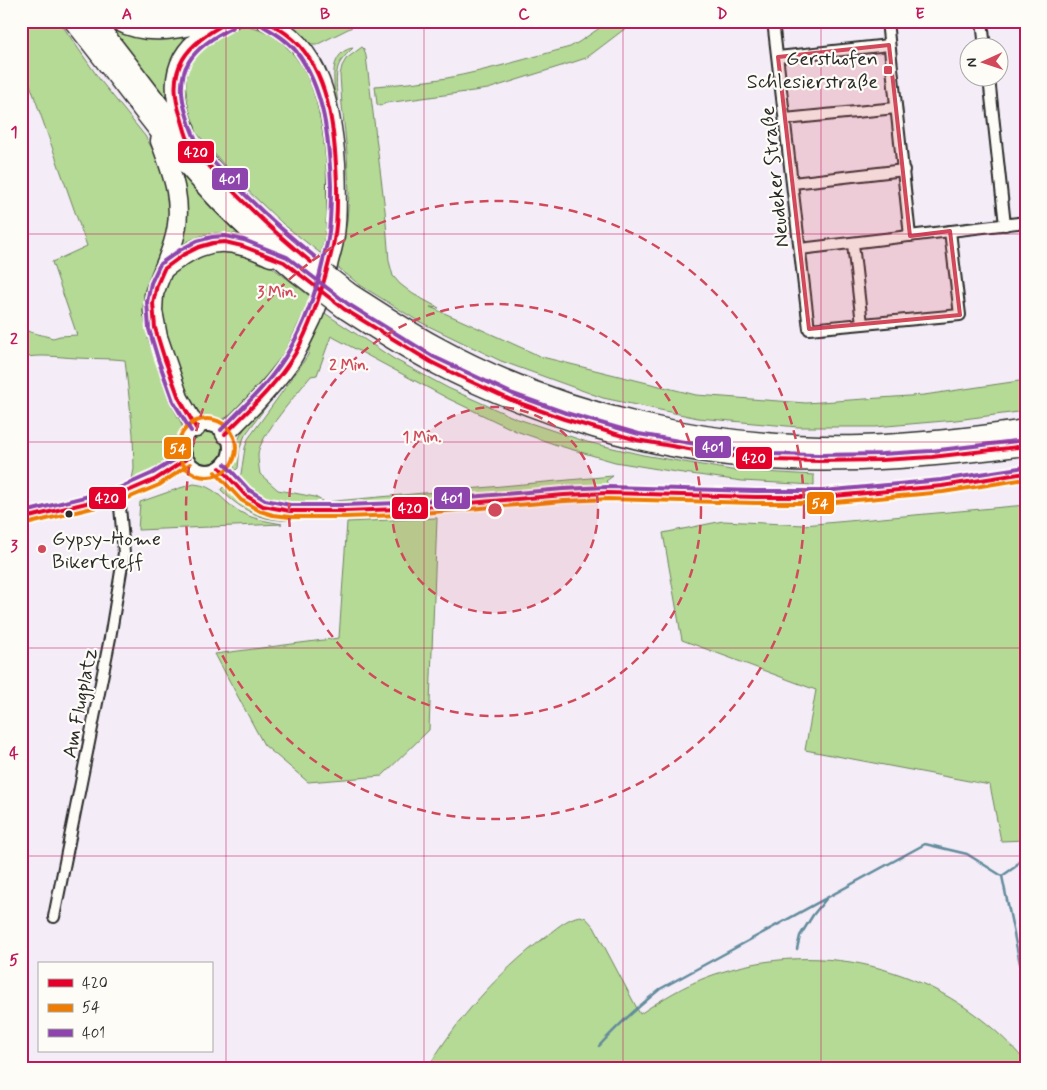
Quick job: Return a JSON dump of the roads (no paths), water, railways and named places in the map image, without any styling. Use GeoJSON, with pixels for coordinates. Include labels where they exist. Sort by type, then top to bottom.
{"type":"FeatureCollection","features":[{"type":"Feature","properties":{"kind":"highway"},"geometry":{"type":"LineString","coordinates":[[73,21],[153,124],[215,197],[250,232],[291,268],[344,309],[378,331],[431,362],[502,396],[596,429],[661,445],[747,458],[863,461],[932,457],[1026,446]]}},
{"type":"Feature","properties":{"kind":"highway"},"geometry":{"type":"LineString","coordinates":[[94,21],[192,146],[240,199],[273,231],[349,292],[394,322],[433,344],[512,382],[584,408],[629,420],[677,431],[748,441],[841,445],[889,443],[1026,429]]}},
{"type":"Feature","properties":{"kind":"highway"},"geometry":{"type":"LineString","coordinates":[[118,21],[135,28],[167,31],[210,21]]}},
{"type":"Feature","properties":{"kind":"highway"},"geometry":{"type":"LineString","coordinates":[[192,146],[178,109],[175,85],[177,73],[181,61],[196,41],[218,26],[230,21]]}},
{"type":"Feature","properties":{"kind":"highway"},"geometry":{"type":"LineString","coordinates":[[225,434],[260,399],[290,362],[312,318],[324,284],[335,236],[337,185],[334,134],[323,89],[301,46],[278,26],[266,21]]}},
{"type":"Feature","properties":{"kind":"highway"},"geometry":{"type":"LineString","coordinates":[[153,124],[169,163],[178,196],[177,226],[174,240],[157,285],[153,303],[155,328],[179,398],[196,428]]}},
{"type":"Feature","properties":{"kind":"highway"},"geometry":{"type":"LineString","coordinates":[[164,269],[182,255],[199,247],[225,242],[242,246],[291,268]]}},
{"type":"Feature","properties":{"kind":"street","name":"Neudeker Straße"},"geometry":{"type":"LineString","coordinates":[[773,21],[810,329],[862,324]]}},
{"type":"Feature","properties":{"kind":"street"},"geometry":{"type":"LineString","coordinates":[[887,21],[910,236]]}},
{"type":"Feature","properties":{"kind":"street"},"geometry":{"type":"LineString","coordinates":[[982,21],[984,38]]}},
{"type":"Feature","properties":{"kind":"street"},"geometry":{"type":"LineString","coordinates":[[778,57],[889,45]]}},
{"type":"Feature","properties":{"kind":"street"},"geometry":{"type":"LineString","coordinates":[[990,88],[1005,225]]}},
{"type":"Feature","properties":{"kind":"street"},"geometry":{"type":"LineString","coordinates":[[785,120],[896,108]]}},
{"type":"Feature","properties":{"kind":"street"},"geometry":{"type":"LineString","coordinates":[[792,183],[904,170]]}},
{"type":"Feature","properties":{"kind":"street"},"geometry":{"type":"LineString","coordinates":[[800,249],[1026,222]]}},
{"type":"Feature","properties":{"kind":"street"},"geometry":{"type":"LineString","coordinates":[[853,244],[862,324],[960,315],[950,231]]}},
{"type":"Feature","properties":{"kind":"street"},"geometry":{"type":"LineString","coordinates":[[210,425],[218,427],[225,434],[230,443],[230,451],[228,458],[220,468],[209,472],[201,471],[194,467],[187,459],[184,450],[185,442],[188,435],[196,428],[210,425]]}},
{"type":"Feature","properties":{"kind":"street"},"geometry":{"type":"LineString","coordinates":[[21,519],[118,495],[156,479],[187,459]]}},
{"type":"Feature","properties":{"kind":"street"},"geometry":{"type":"LineString","coordinates":[[220,468],[245,495],[263,506],[290,511],[399,509],[608,493],[823,497],[942,486],[1026,473]]}},
{"type":"Feature","properties":{"kind":"street","name":"Am Flugplatz"},"geometry":{"type":"LineString","coordinates":[[54,917],[110,638],[124,553],[118,495]]}},
{"type":"Feature","properties":{"kind":"waterway"},"geometry":{"type":"LineString","coordinates":[[599,1046],[660,989],[925,844],[967,854],[1002,876],[1022,973],[1026,983]]}},
{"type":"Feature","properties":{"kind":"waterway"},"geometry":{"type":"LineString","coordinates":[[1002,876],[1015,867],[1026,852]]}},
{"type":"Feature","properties":{"kind":"waterway"},"geometry":{"type":"LineString","coordinates":[[797,949],[800,936],[826,899]]}},
{"type":"Feature","properties":{"kind":"place","name":"Gersthofen Schlesierstraße"},"geometry":{"type":"Point","coordinates":[888,70]}},
{"type":"Feature","properties":{"kind":"place","name":"Gypsy-Home Bikertreff"},"geometry":{"type":"Point","coordinates":[42,549]}}]}
